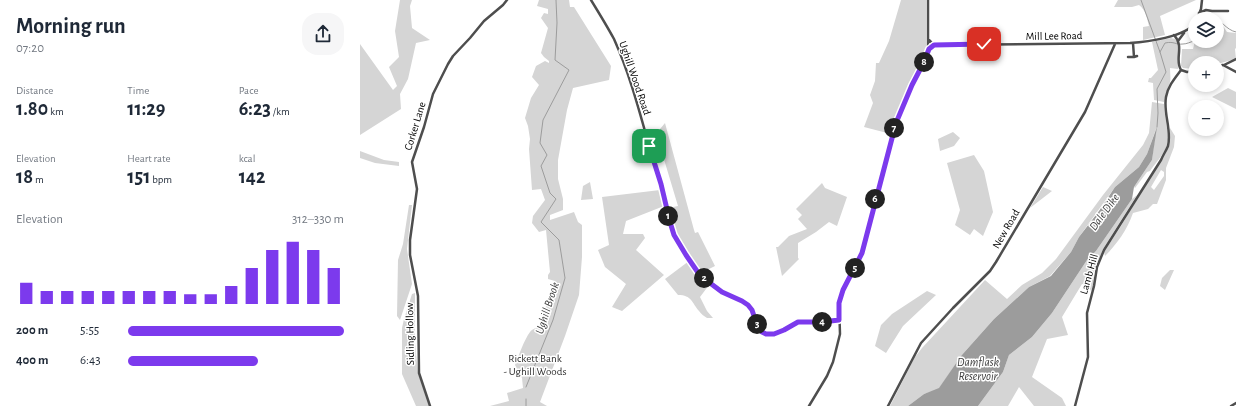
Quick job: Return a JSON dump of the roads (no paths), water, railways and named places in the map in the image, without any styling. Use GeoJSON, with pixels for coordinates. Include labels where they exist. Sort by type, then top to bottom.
{"type":"FeatureCollection","features":[{"type":"Feature","properties":{"kind":"street","name":"Corker Lane"},"geometry":{"type":"LineString","coordinates":[[415,284],[410,247],[416,189],[412,162],[433,94],[453,56],[484,21],[507,0]]}},
{"type":"Feature","properties":{"kind":"street","name":"Ughill Wood Road"},"geometry":{"type":"LineString","coordinates":[[591,0],[613,38],[629,78],[674,235],[699,274],[722,292],[748,305],[752,310],[757,325],[764,334],[778,333],[798,322],[839,320]]}},
{"type":"Feature","properties":{"kind":"street"},"geometry":{"type":"LineString","coordinates":[[810,406],[831,368],[840,334],[839,303],[843,290],[858,262],[863,248],[894,128],[929,49],[928,0]]}},
{"type":"Feature","properties":{"kind":"street"},"geometry":{"type":"LineString","coordinates":[[1199,12],[1202,0]]}},
{"type":"Feature","properties":{"kind":"street"},"geometry":{"type":"LineString","coordinates":[[1202,4],[1206,10]]}},
{"type":"Feature","properties":{"kind":"street"},"geometry":{"type":"LineString","coordinates":[[1201,12],[1206,10],[1228,12]]}},
{"type":"Feature","properties":{"kind":"street"},"geometry":{"type":"LineString","coordinates":[[1178,41],[1188,30]]}},
{"type":"Feature","properties":{"kind":"street","name":"Mill Lee Road"},"geometry":{"type":"LineString","coordinates":[[934,45],[1114,44],[1154,40],[1185,32]]}},
{"type":"Feature","properties":{"kind":"street"},"geometry":{"type":"LineString","coordinates":[[1174,35],[1178,41],[1179,64],[1181,70],[1188,72]]}},
{"type":"Feature","properties":{"kind":"street"},"geometry":{"type":"LineString","coordinates":[[929,40],[934,45],[929,49]]}},
{"type":"Feature","properties":{"kind":"street"},"geometry":{"type":"LineString","coordinates":[[1128,57],[1136,56],[1133,43]]}},
{"type":"Feature","properties":{"kind":"street","name":"New Road"},"geometry":{"type":"LineString","coordinates":[[888,406],[921,343],[990,271],[996,262],[1085,112],[1114,44]]}},
{"type":"Feature","properties":{"kind":"street"},"geometry":{"type":"LineString","coordinates":[[1224,65],[1236,59]]}},
{"type":"Feature","properties":{"kind":"street"},"geometry":{"type":"LineString","coordinates":[[1224,66],[1236,72]]}},
{"type":"Feature","properties":{"kind":"street","name":"Lamb Hill"},"geometry":{"type":"LineString","coordinates":[[1075,406],[1088,357],[1087,313],[1097,267],[1104,250],[1161,160],[1168,146],[1168,132],[1165,112],[1166,96],[1174,79],[1181,70]]}},
{"type":"Feature","properties":{"kind":"street","name":"Sidling Hollow"},"geometry":{"type":"LineString","coordinates":[[415,284],[418,296],[419,373],[430,406]]}},
{"type":"Feature","properties":{"kind":"street"},"geometry":{"type":"LineString","coordinates":[[1231,406],[1236,403]]}},
{"type":"Feature","properties":{"kind":"water","name":"Damflask Reservoir"},"geometry":{"type":"Polygon","coordinates":[[[1157,127],[1152,160],[1134,187],[1132,199],[1096,251],[1087,260],[1052,313],[1032,337],[1009,355],[1003,372],[978,406],[908,406],[924,394],[939,388],[961,356],[994,319],[1029,287],[1051,276],[1071,252],[1079,237],[1115,187],[1139,167],[1147,154],[1157,127]]]}},
{"type":"Feature","properties":{"kind":"waterway","name":"Ughill Brook"},"geometry":{"type":"LineString","coordinates":[[526,387],[553,320],[565,278],[559,240],[541,222],[556,199],[550,193],[541,166],[547,155],[540,143],[543,120],[569,70],[555,60],[557,23],[556,0]]}},
{"type":"Feature","properties":{"kind":"waterway","name":"Dale Dike"},"geometry":{"type":"LineString","coordinates":[[1141,0],[1166,72],[1157,89],[1157,127]]}},
{"type":"Feature","properties":{"kind":"waterway"},"geometry":{"type":"LineString","coordinates":[[1224,25],[1236,32]]}},
{"type":"Feature","properties":{"kind":"waterway"},"geometry":{"type":"LineString","coordinates":[[1160,52],[1165,43],[1188,43]]}},
{"type":"Feature","properties":{"kind":"waterway","name":"Ughill Brook"},"geometry":{"type":"LineString","coordinates":[[526,399],[526,406]]}},
{"type":"Feature","properties":{"kind":"park label","name":"Rickett Bank - Ughill Woods"},"geometry":{"type":"Point","coordinates":[535,364]}}]}
